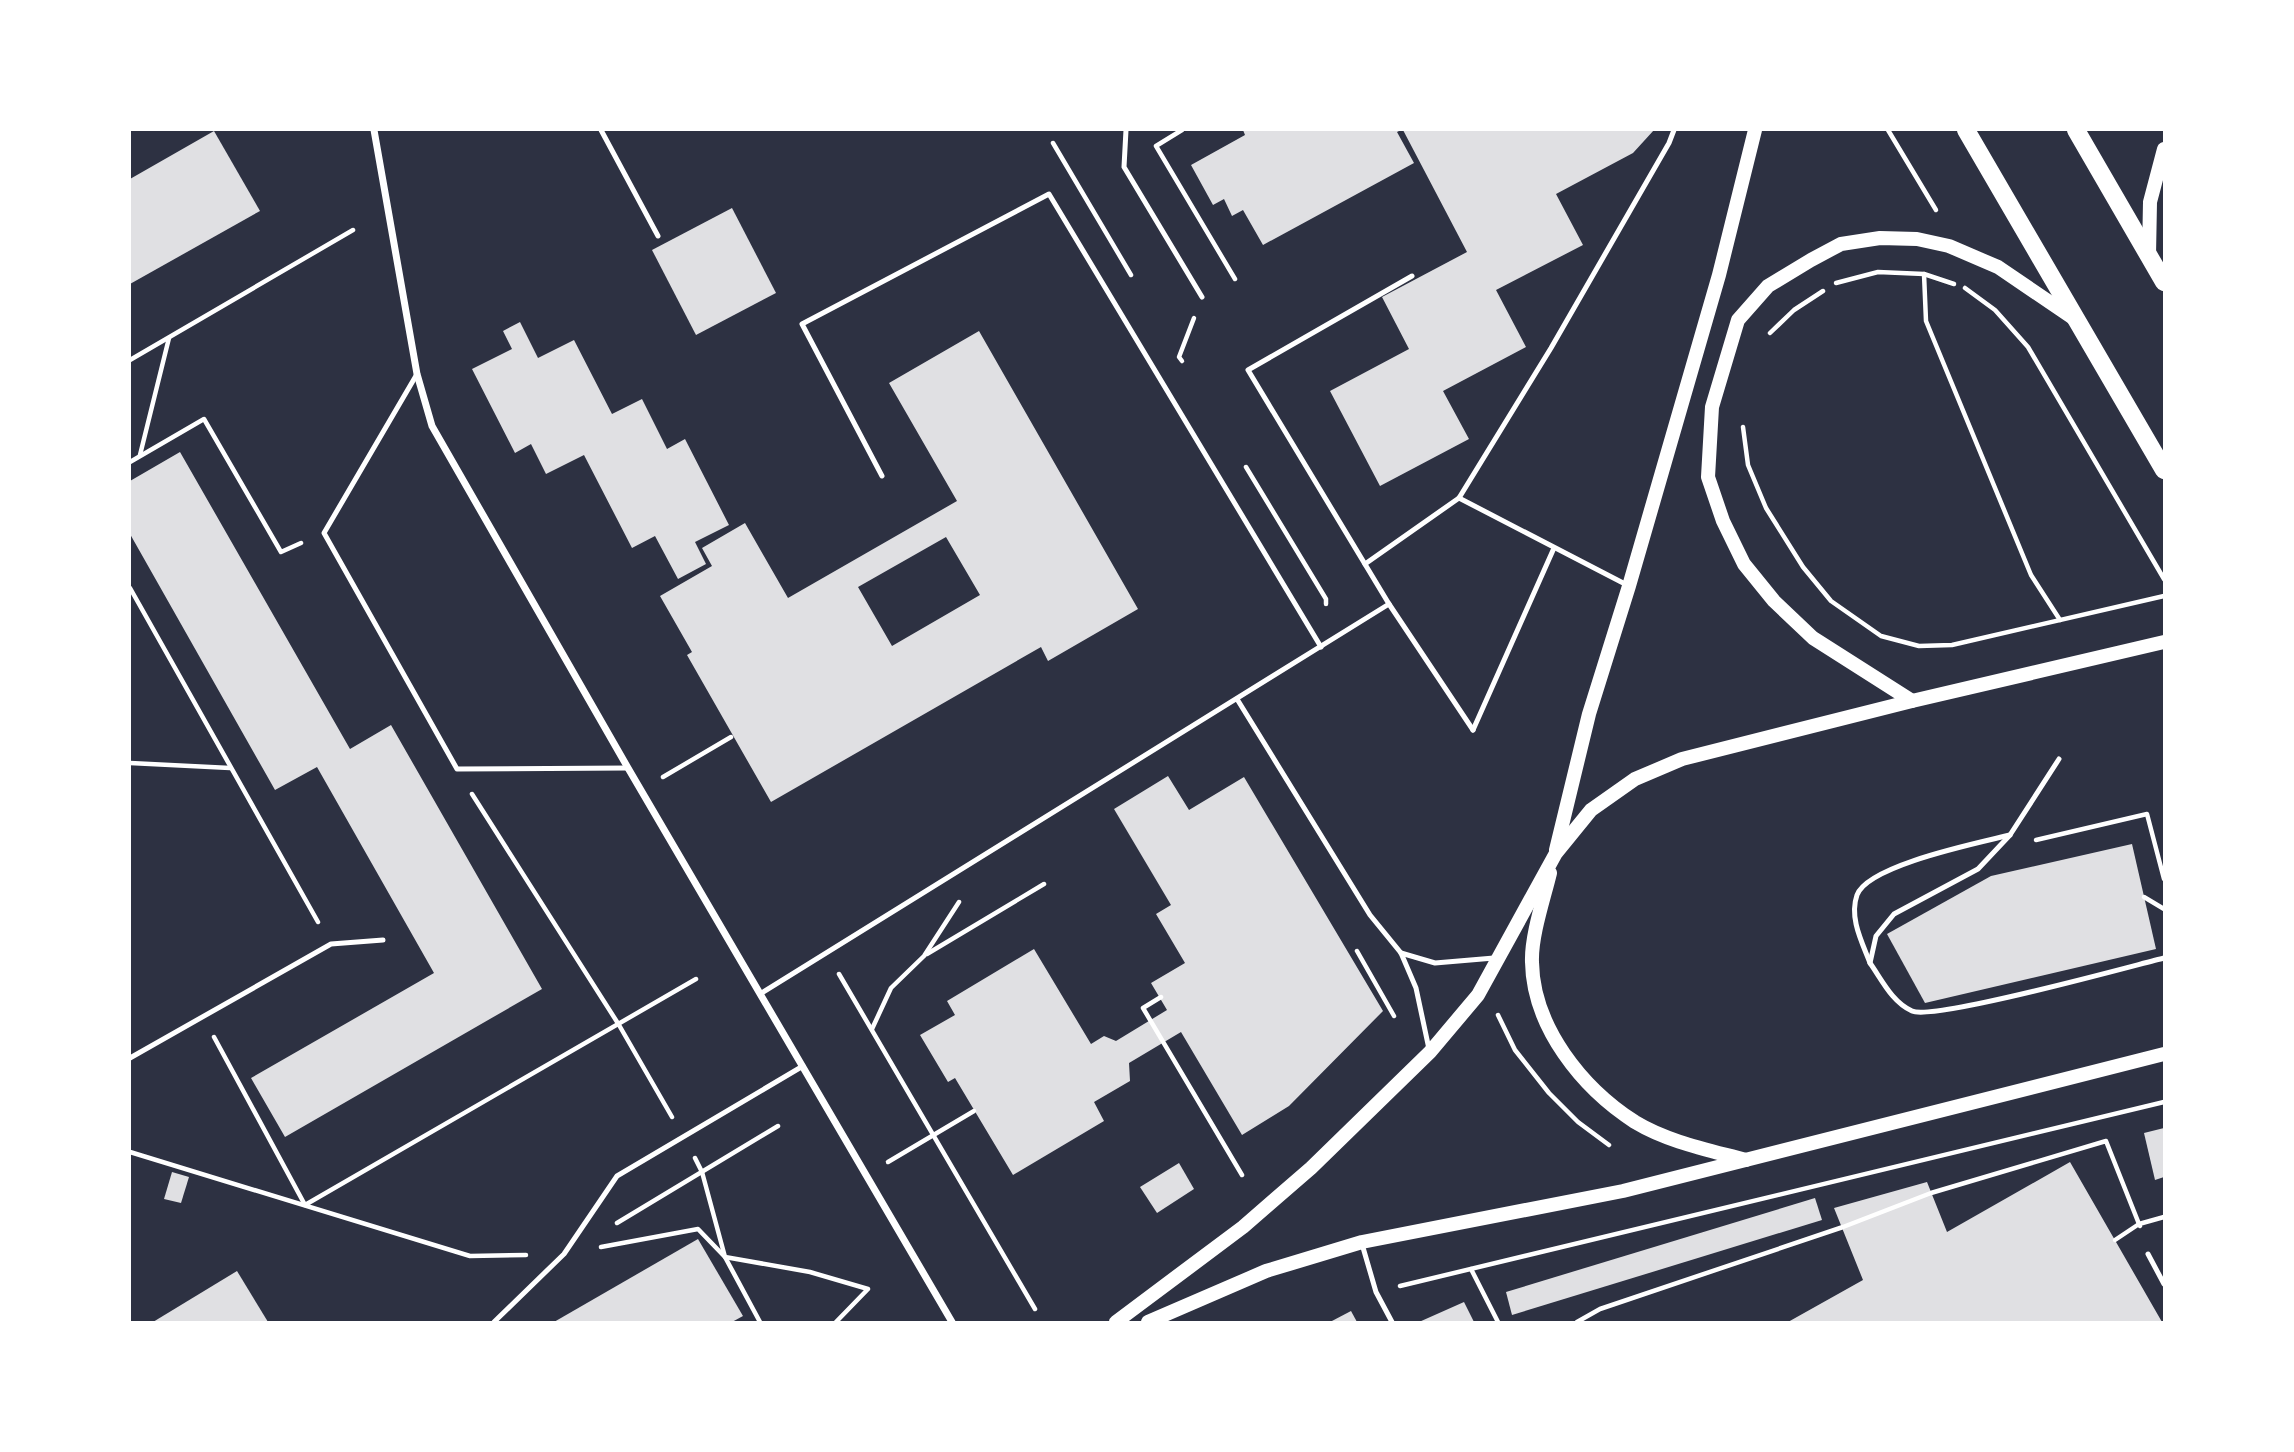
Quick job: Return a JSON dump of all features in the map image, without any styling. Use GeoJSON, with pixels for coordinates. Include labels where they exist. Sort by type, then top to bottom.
{"type":"FeatureCollection","features":[{"type":"Feature","properties":{"kind":"main road"},"geometry":{"type":"LineString","coordinates":[[1746,1160],[1674,1139],[1636,1122],[1599,1094],[1571,1063],[1538,1004],[1532,961],[1540,912],[1589,714],[1719,275],[1755,130]]}},
{"type":"Feature","properties":{"kind":"main road"},"geometry":{"type":"LineString","coordinates":[[1966,130],[2165,470]]}},
{"type":"Feature","properties":{"kind":"main road"},"geometry":{"type":"LineString","coordinates":[[2076,130],[2165,282]]}},
{"type":"Feature","properties":{"kind":"main road"},"geometry":{"type":"LineString","coordinates":[[2149,256],[2150,202],[2165,149]]}},
{"type":"Feature","properties":{"kind":"main road"},"geometry":{"type":"LineString","coordinates":[[1912,701],[1813,638],[1774,601],[1744,564],[1723,521],[1708,477],[1712,407],[1738,320],[1768,286],[1811,260],[1841,244],[1880,238],[1917,239],[1949,246],[1998,267],[2078,322]]}},
{"type":"Feature","properties":{"kind":"main road"},"geometry":{"type":"LineString","coordinates":[[1116,1322],[1243,1227],[1282,1194],[1430,1052],[1478,995],[1556,853],[1591,810],[1635,779],[1682,759],[1912,701],[2165,642]]}},
{"type":"Feature","properties":{"kind":"main road"},"geometry":{"type":"LineString","coordinates":[[1151,1322],[1266,1271],[1362,1242],[1623,1191],[2165,1054]]}},
{"type":"Feature","properties":{"kind":"street"},"geometry":{"type":"LineString","coordinates":[[374,130],[417,374],[432,426],[628,768],[952,1322]]}},
{"type":"Feature","properties":{"kind":"lane"},"geometry":{"type":"LineString","coordinates":[[601,130],[658,236]]}},
{"type":"Feature","properties":{"kind":"lane"},"geometry":{"type":"LineString","coordinates":[[1126,130],[1124,167],[1202,297]]}},
{"type":"Feature","properties":{"kind":"lane"},"geometry":{"type":"LineString","coordinates":[[1365,564],[1459,498],[1551,348],[1674,130]]}},
{"type":"Feature","properties":{"kind":"lane"},"geometry":{"type":"LineString","coordinates":[[882,476],[802,324],[1049,194],[1321,647]]}},
{"type":"Feature","properties":{"kind":"lane"},"geometry":{"type":"LineString","coordinates":[[1412,276],[1248,370],[1389,604],[1473,730],[1554,548]]}},
{"type":"Feature","properties":{"kind":"lane"},"geometry":{"type":"LineString","coordinates":[[417,374],[324,533],[457,769],[628,768]]}},
{"type":"Feature","properties":{"kind":"lane"},"geometry":{"type":"LineString","coordinates":[[1459,498],[1629,586]]}},
{"type":"Feature","properties":{"kind":"lane"},"geometry":{"type":"LineString","coordinates":[[760,994],[1389,604]]}},
{"type":"Feature","properties":{"kind":"lane"},"geometry":{"type":"LineString","coordinates":[[1237,699],[1370,915],[1401,953],[1416,988],[1430,1052]]}},
{"type":"Feature","properties":{"kind":"lane"},"geometry":{"type":"LineString","coordinates":[[1870,963],[1875,936],[1894,914],[1978,869],[2010,835],[2059,760]]}},
{"type":"Feature","properties":{"kind":"lane"},"geometry":{"type":"LineString","coordinates":[[2010,835],[1908,863],[1869,879],[1857,894],[1855,921],[1870,963],[1897,1001],[1914,1013],[1958,1009],[2165,958]]}},
{"type":"Feature","properties":{"kind":"lane"},"geometry":{"type":"LineString","coordinates":[[130,1058],[331,944],[383,940]]}},
{"type":"Feature","properties":{"kind":"lane"},"geometry":{"type":"LineString","coordinates":[[1401,953],[1435,963],[1498,958]]}},
{"type":"Feature","properties":{"kind":"lane"},"geometry":{"type":"LineString","coordinates":[[494,1322],[564,1254],[617,1176],[803,1066]]}},
{"type":"Feature","properties":{"kind":"lane"},"geometry":{"type":"LineString","coordinates":[[1362,1242],[1376,1292],[1392,1322]]}},
{"type":"Feature","properties":{"kind":"lane"},"geometry":{"type":"LineString","coordinates":[[2148,1254],[2165,1284]]}},
{"type":"Feature","properties":{"kind":"path"},"geometry":{"type":"LineString","coordinates":[[1182,130],[1156,146],[1234,279]]}},
{"type":"Feature","properties":{"kind":"path"},"geometry":{"type":"LineString","coordinates":[[1888,130],[1936,211]]}},
{"type":"Feature","properties":{"kind":"path"},"geometry":{"type":"LineString","coordinates":[[1053,143],[1137,286]]}},
{"type":"Feature","properties":{"kind":"path"},"geometry":{"type":"LineString","coordinates":[[130,360],[352,230]]}},
{"type":"Feature","properties":{"kind":"path"},"geometry":{"type":"LineString","coordinates":[[1768,335],[1794,310],[1836,283],[1878,272],[1924,274],[1964,287],[1995,310],[2028,347],[2165,579]]}},
{"type":"Feature","properties":{"kind":"path"},"geometry":{"type":"LineString","coordinates":[[1924,274],[1926,321],[2031,575],[2060,620]]}},
{"type":"Feature","properties":{"kind":"path"},"geometry":{"type":"LineString","coordinates":[[1179,357],[1202,297]]}},
{"type":"Feature","properties":{"kind":"path"},"geometry":{"type":"LineString","coordinates":[[140,456],[169,337]]}},
{"type":"Feature","properties":{"kind":"path"},"geometry":{"type":"LineString","coordinates":[[1172,345],[1186,368]]}},
{"type":"Feature","properties":{"kind":"path"},"geometry":{"type":"LineString","coordinates":[[1741,414],[1748,465],[1773,520],[1803,567],[1831,601],[1881,636],[1919,646],[1952,645],[2165,596]]}},
{"type":"Feature","properties":{"kind":"path"},"geometry":{"type":"LineString","coordinates":[[130,462],[204,419],[281,552],[324,533]]}},
{"type":"Feature","properties":{"kind":"path"},"geometry":{"type":"LineString","coordinates":[[1242,460],[1326,598],[1328,643]]}},
{"type":"Feature","properties":{"kind":"path"},"geometry":{"type":"LineString","coordinates":[[130,588],[331,944]]}},
{"type":"Feature","properties":{"kind":"path"},"geometry":{"type":"LineString","coordinates":[[662,778],[731,737]]}},
{"type":"Feature","properties":{"kind":"path"},"geometry":{"type":"LineString","coordinates":[[130,763],[231,768]]}},
{"type":"Feature","properties":{"kind":"path"},"geometry":{"type":"LineString","coordinates":[[457,769],[619,1025],[683,1136],[702,1172],[725,1257],[760,1322]]}},
{"type":"Feature","properties":{"kind":"path"},"geometry":{"type":"LineString","coordinates":[[1997,849],[2147,814],[2165,879]]}},
{"type":"Feature","properties":{"kind":"path"},"geometry":{"type":"LineString","coordinates":[[871,1030],[891,988],[924,956],[959,903],[965,867]]}},
{"type":"Feature","properties":{"kind":"path"},"geometry":{"type":"LineString","coordinates":[[924,956],[1044,884]]}},
{"type":"Feature","properties":{"kind":"path"},"geometry":{"type":"LineString","coordinates":[[2144,897],[2165,909]]}},
{"type":"Feature","properties":{"kind":"path"},"geometry":{"type":"LineString","coordinates":[[1357,951],[1395,1017]]}},
{"type":"Feature","properties":{"kind":"path"},"geometry":{"type":"LineString","coordinates":[[827,953],[1035,1310]]}},
{"type":"Feature","properties":{"kind":"path"},"geometry":{"type":"LineString","coordinates":[[305,1205],[696,979]]}},
{"type":"Feature","properties":{"kind":"path"},"geometry":{"type":"LineString","coordinates":[[1161,997],[1143,1008],[1242,1175]]}},
{"type":"Feature","properties":{"kind":"path"},"geometry":{"type":"LineString","coordinates":[[203,1017],[305,1205]]}},
{"type":"Feature","properties":{"kind":"path"},"geometry":{"type":"LineString","coordinates":[[1376,1292],[2165,1102]]}},
{"type":"Feature","properties":{"kind":"path"},"geometry":{"type":"LineString","coordinates":[[867,1174],[974,1111]]}},
{"type":"Feature","properties":{"kind":"path"},"geometry":{"type":"LineString","coordinates":[[610,1227],[778,1126]]}},
{"type":"Feature","properties":{"kind":"path"},"geometry":{"type":"LineString","coordinates":[[1577,1322],[1600,1309],[1843,1227],[1931,1193],[2106,1141],[2139,1224],[2165,1217]]}},
{"type":"Feature","properties":{"kind":"path"},"geometry":{"type":"LineString","coordinates":[[130,1152],[470,1256],[564,1254],[698,1229],[725,1257],[810,1272],[868,1289],[835,1322]]}},
{"type":"Feature","properties":{"kind":"path"},"geometry":{"type":"LineString","coordinates":[[1471,1269],[1498,1322]]}},
{"type":"Feature","properties":{"kind":"building"},"geometry":{"type":"Polygon","coordinates":[[[1243,130],[1401,130],[1397,132],[1414,163],[1263,245],[1243,210],[1232,216],[1224,199],[1213,205],[1191,165],[1245,135],[1243,130]]]}},
{"type":"Feature","properties":{"kind":"building"},"geometry":{"type":"Polygon","coordinates":[[[1403,130],[1654,130],[1633,153],[1556,194],[1583,245],[1496,290],[1526,347],[1443,391],[1469,439],[1380,486],[1330,391],[1409,349],[1382,297],[1467,252],[1403,130]]]}},
{"type":"Feature","properties":{"kind":"building"},"geometry":{"type":"Polygon","coordinates":[[[214,131],[260,211],[130,284],[130,179],[214,131]]]}},
{"type":"Feature","properties":{"kind":"building"},"geometry":{"type":"Polygon","coordinates":[[[732,208],[776,293],[696,335],[652,250],[732,208]]]}},
{"type":"Feature","properties":{"kind":"building"},"geometry":{"type":"Polygon","coordinates":[[[520,322],[538,358],[574,340],[612,414],[642,399],[667,449],[685,439],[729,525],[695,542],[706,564],[678,579],[655,536],[632,548],[584,455],[546,474],[531,444],[515,453],[472,369],[512,349],[503,331],[520,322]]]}},
{"type":"Feature","properties":{"kind":"building"},"geometry":{"type":"Polygon","coordinates":[[[979,331],[1138,609],[1048,661],[1041,647],[771,802],[687,655],[692,652],[660,596],[712,566],[702,548],[745,523],[788,598],[957,501],[889,383],[979,331]],[[946,537],[858,587],[892,646],[980,595],[946,537]]]}},
{"type":"Feature","properties":{"kind":"building"},"geometry":{"type":"Polygon","coordinates":[[[180,452],[350,749],[391,725],[542,989],[285,1137],[251,1078],[434,973],[317,767],[275,790],[130,534],[130,481],[180,452]]]}},
{"type":"Feature","properties":{"kind":"building"},"geometry":{"type":"Polygon","coordinates":[[[1168,776],[1189,810],[1244,777],[1383,1011],[1289,1106],[1242,1135],[1181,1032],[1129,1063],[1130,1081],[1094,1102],[1104,1121],[1013,1175],[955,1078],[948,1082],[920,1035],[955,1015],[947,1001],[1034,949],[1091,1044],[1104,1036],[1116,1041],[1167,1010],[1151,983],[1185,963],[1156,914],[1171,905],[1114,809],[1168,776]]]}},
{"type":"Feature","properties":{"kind":"building"},"geometry":{"type":"Polygon","coordinates":[[[2132,844],[2156,949],[1925,1003],[1887,934],[1991,876],[2132,844]]]}},
{"type":"Feature","properties":{"kind":"building"},"geometry":{"type":"Polygon","coordinates":[[[2164,1128],[2164,1177],[2155,1180],[2144,1133],[2164,1128]]]}},
{"type":"Feature","properties":{"kind":"building"},"geometry":{"type":"Polygon","coordinates":[[[2070,1162],[2162,1322],[1788,1322],[1863,1280],[1834,1208],[1927,1182],[1947,1232],[2070,1162]]]}},
{"type":"Feature","properties":{"kind":"building"},"geometry":{"type":"Polygon","coordinates":[[[1179,1163],[1194,1189],[1157,1213],[1140,1187],[1179,1163]]]}},
{"type":"Feature","properties":{"kind":"building"},"geometry":{"type":"Polygon","coordinates":[[[172,1172],[189,1177],[181,1203],[164,1199],[172,1172]]]}},
{"type":"Feature","properties":{"kind":"building"},"geometry":{"type":"Polygon","coordinates":[[[1815,1198],[1822,1220],[1512,1315],[1506,1292],[1815,1198]]]}},
{"type":"Feature","properties":{"kind":"building"},"geometry":{"type":"Polygon","coordinates":[[[698,1239],[743,1316],[732,1322],[554,1322],[698,1239]]]}},
{"type":"Feature","properties":{"kind":"building"},"geometry":{"type":"Polygon","coordinates":[[[237,1271],[268,1322],[153,1322],[237,1271]]]}},
{"type":"Feature","properties":{"kind":"building"},"geometry":{"type":"Polygon","coordinates":[[[1464,1302],[1474,1322],[1419,1322],[1464,1302]]]}},
{"type":"Feature","properties":{"kind":"building"},"geometry":{"type":"Polygon","coordinates":[[[1351,1311],[1357,1322],[1330,1322],[1351,1311]]]}}]}
